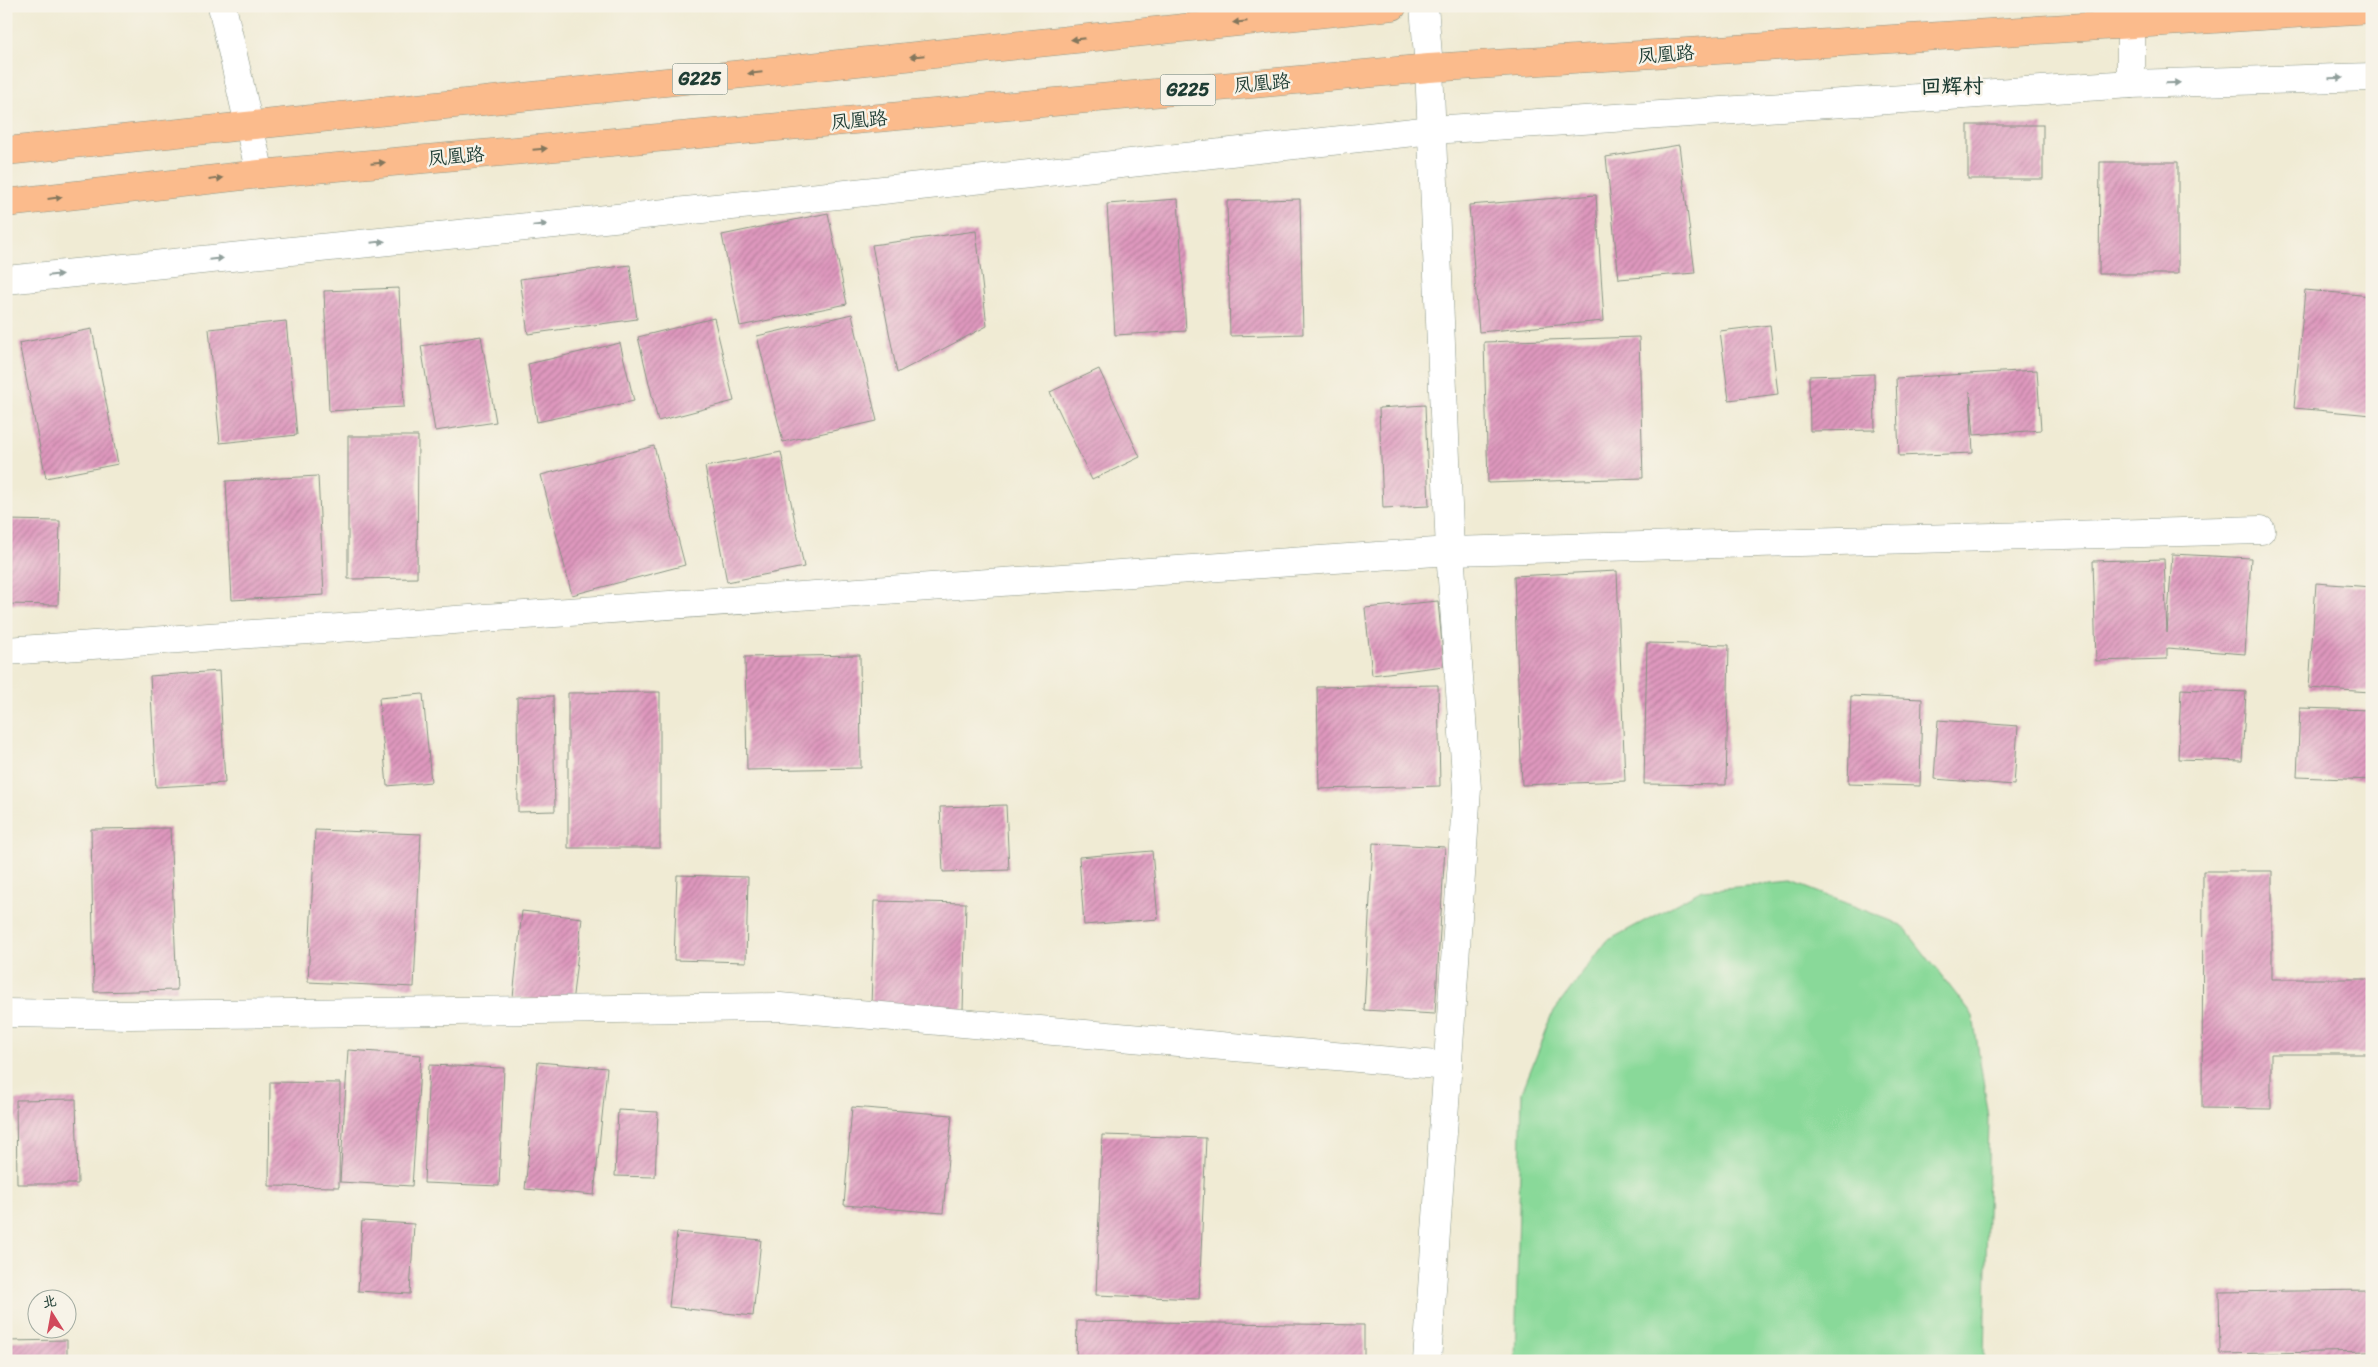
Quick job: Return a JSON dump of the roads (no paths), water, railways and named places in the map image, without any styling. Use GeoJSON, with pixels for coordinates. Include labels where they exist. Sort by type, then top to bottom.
{"type":"FeatureCollection","features":[{"type":"Feature","properties":{"kind":"highway","name":"G225"},"geometry":{"type":"LineString","coordinates":[[6,151],[1393,6]]}},
{"type":"Feature","properties":{"kind":"highway","name":"凤凰路"},"geometry":{"type":"LineString","coordinates":[[6,203],[260,174],[1429,68],[2372,10]]}},
{"type":"Feature","properties":{"kind":"street"},"geometry":{"type":"LineString","coordinates":[[222,6],[260,174]]}},
{"type":"Feature","properties":{"kind":"street"},"geometry":{"type":"LineString","coordinates":[[1424,6],[1432,130],[1450,551],[1467,789],[1427,1361]]}},
{"type":"Feature","properties":{"kind":"street"},"geometry":{"type":"LineString","coordinates":[[2131,25],[2131,84]]}},
{"type":"Feature","properties":{"kind":"street"},"geometry":{"type":"LineString","coordinates":[[6,280],[792,200],[1432,130],[2131,84],[2372,77]]}},
{"type":"Feature","properties":{"kind":"street"},"geometry":{"type":"LineString","coordinates":[[6,651],[1450,551],[2261,530]]}},
{"type":"Feature","properties":{"kind":"street"},"geometry":{"type":"LineString","coordinates":[[6,1013],[160,1014],[780,1007],[1448,1066]]}},
{"type":"Feature","properties":{"kind":"district","name":"回辉村"},"geometry":{"type":"Point","coordinates":[1952,86]}}]}
